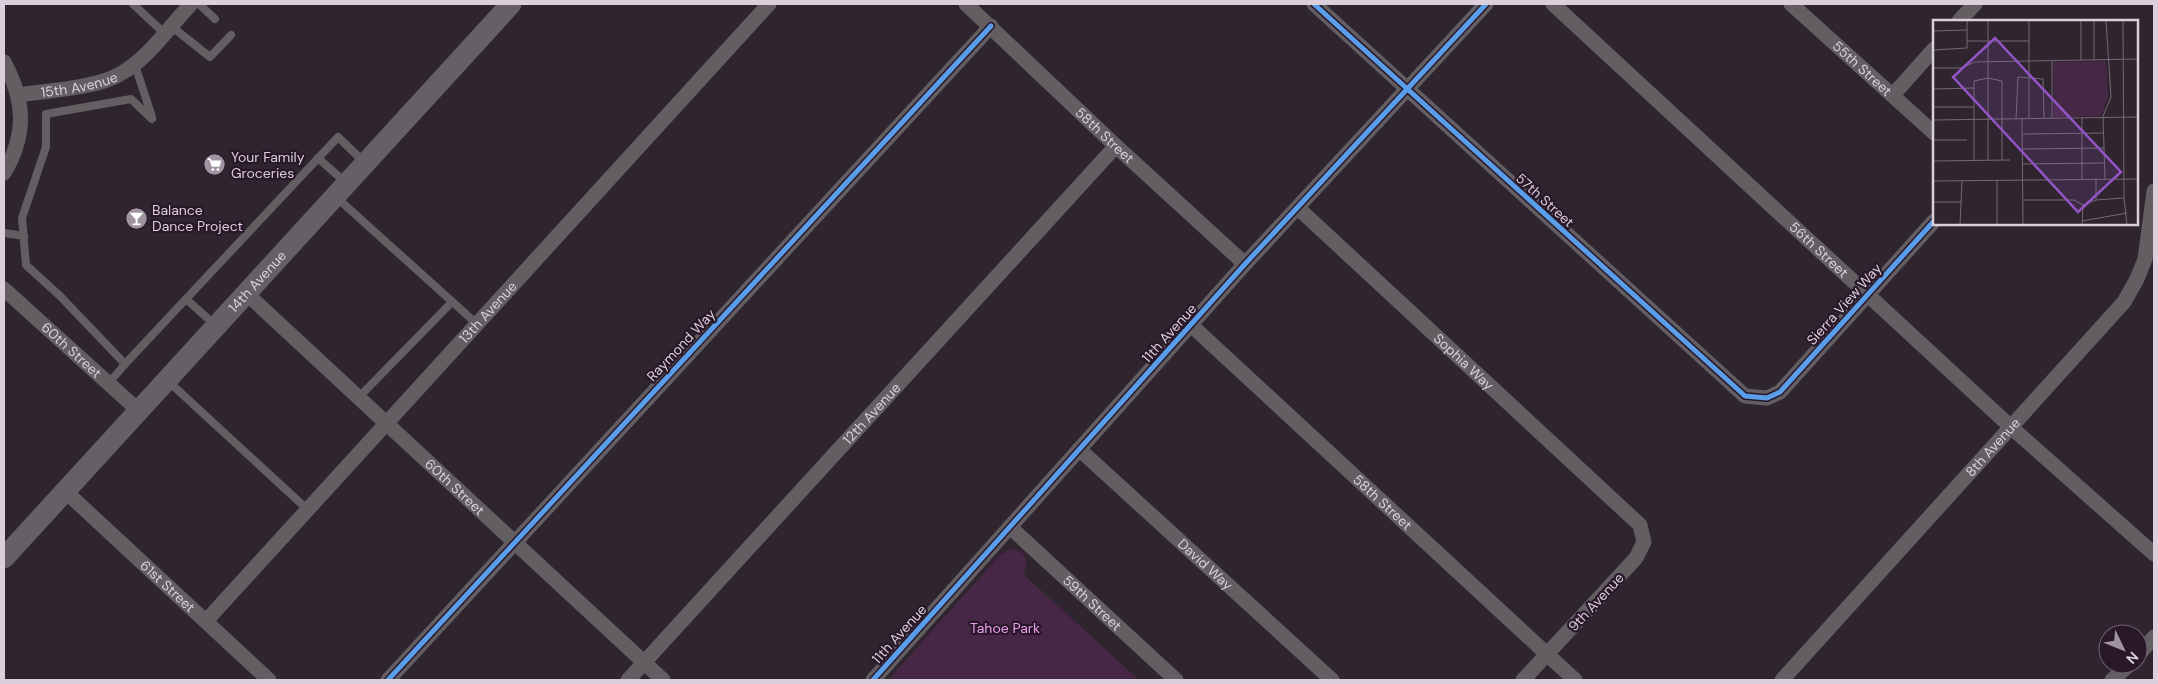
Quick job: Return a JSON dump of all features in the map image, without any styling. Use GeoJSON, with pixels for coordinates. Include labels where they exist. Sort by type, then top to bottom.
{"type":"FeatureCollection","features":[{"type":"Feature","properties":{"kind":"street","name":"15th Avenue"},"geometry":{"type":"LineString","coordinates":[[18,95],[101,82],[119,75],[135,65],[191,4]]}},
{"type":"Feature","properties":{"kind":"street","name":"14th Avenue"},"geometry":{"type":"LineString","coordinates":[[4,558],[510,4]]}},
{"type":"Feature","properties":{"kind":"street","name":"13th Avenue"},"geometry":{"type":"LineString","coordinates":[[206,622],[769,4]]}},
{"type":"Feature","properties":{"kind":"street","name":"58th Street"},"geometry":{"type":"LineString","coordinates":[[966,4],[1116,146],[1245,264]]}},
{"type":"Feature","properties":{"kind":"street","name":"57th Street"},"geometry":{"type":"LineString","coordinates":[[1314,4],[1739,392],[1756,399],[1767,398]]}},
{"type":"Feature","properties":{"kind":"street","name":"11th Avenue"},"geometry":{"type":"LineString","coordinates":[[873,680],[1245,264],[1486,4]]}},
{"type":"Feature","properties":{"kind":"street","name":"56th Street"},"geometry":{"type":"LineString","coordinates":[[1553,4],[2012,428],[2154,554]]}},
{"type":"Feature","properties":{"kind":"street","name":"55th Street"},"geometry":{"type":"LineString","coordinates":[[1791,4],[1933,132]]}},
{"type":"Feature","properties":{"kind":"street"},"geometry":{"type":"LineString","coordinates":[[1961,20],[1975,4]]}},
{"type":"Feature","properties":{"kind":"street","name":"Raymond Way"},"geometry":{"type":"LineString","coordinates":[[388,680],[991,26]]}},
{"type":"Feature","properties":{"kind":"street"},"geometry":{"type":"LineString","coordinates":[[1892,95],[1933,50]]}},
{"type":"Feature","properties":{"kind":"street"},"geometry":{"type":"LineString","coordinates":[[4,62],[14,81],[18,95],[21,128],[16,149],[4,173]]}},
{"type":"Feature","properties":{"kind":"street","name":"12th Avenue"},"geometry":{"type":"LineString","coordinates":[[628,680],[1116,146]]}},
{"type":"Feature","properties":{"kind":"street","name":"8th Avenue"},"geometry":{"type":"LineString","coordinates":[[1782,680],[2124,302],[2137,278],[2144,259],[2154,190]]}},
{"type":"Feature","properties":{"kind":"street","name":"Sophia Way"},"geometry":{"type":"LineString","coordinates":[[1298,208],[1631,515]]}},
{"type":"Feature","properties":{"kind":"street","name":"Sierra View Way"},"geometry":{"type":"LineString","coordinates":[[1767,398],[1780,392],[1933,222]]}},
{"type":"Feature","properties":{"kind":"street","name":"60th Street"},"geometry":{"type":"LineString","coordinates":[[4,289],[139,411]]}},
{"type":"Feature","properties":{"kind":"street","name":"60th Street"},"geometry":{"type":"LineString","coordinates":[[246,293],[663,680]]}},
{"type":"Feature","properties":{"kind":"street","name":"58th Street"},"geometry":{"type":"LineString","coordinates":[[1191,325],[1575,680]]}},
{"type":"Feature","properties":{"kind":"street","name":"David Way"},"geometry":{"type":"LineString","coordinates":[[1079,449],[1332,680]]}},
{"type":"Feature","properties":{"kind":"street","name":"61st Street"},"geometry":{"type":"LineString","coordinates":[[66,491],[269,680]]}},
{"type":"Feature","properties":{"kind":"street","name":"9th Avenue"},"geometry":{"type":"LineString","coordinates":[[1523,680],[1636,558],[1644,542],[1640,525],[1631,515]]}},
{"type":"Feature","properties":{"kind":"street","name":"59th Street"},"geometry":{"type":"LineString","coordinates":[[1010,528],[1176,680]]}},
{"type":"Feature","properties":{"kind":"lane"},"geometry":{"type":"LineString","coordinates":[[133,4],[210,58],[231,35]]}},
{"type":"Feature","properties":{"kind":"lane"},"geometry":{"type":"LineString","coordinates":[[199,4],[215,19]]}},
{"type":"Feature","properties":{"kind":"lane"},"geometry":{"type":"LineString","coordinates":[[125,364],[60,296],[26,265],[22,218],[46,147],[46,114],[131,99],[152,119],[135,65]]}},
{"type":"Feature","properties":{"kind":"lane"},"geometry":{"type":"LineString","coordinates":[[109,384],[125,364],[338,137],[365,163]]}},
{"type":"Feature","properties":{"kind":"lane"},"geometry":{"type":"LineString","coordinates":[[318,158],[340,190],[452,302],[477,324]]}},
{"type":"Feature","properties":{"kind":"lane"},"geometry":{"type":"LineString","coordinates":[[4,233],[24,236]]}},
{"type":"Feature","properties":{"kind":"lane"},"geometry":{"type":"LineString","coordinates":[[186,299],[216,326]]}},
{"type":"Feature","properties":{"kind":"lane"},"geometry":{"type":"LineString","coordinates":[[358,397],[452,302]]}},
{"type":"Feature","properties":{"kind":"lane"},"geometry":{"type":"LineString","coordinates":[[167,380],[308,510]]}},
{"type":"Feature","properties":{"kind":"green space","name":"Tahoe Park"},"geometry":{"type":"Polygon","coordinates":[[[1011,549],[1020,552],[1025,557],[1026,565],[1023,574],[1139,680],[888,680],[1001,554],[1011,549]]]}},
{"type":"Feature","properties":{"kind":"cycle path"},"geometry":{"type":"LineString","coordinates":[[1314,4],[1745,396],[1767,398],[1780,392],[1933,222]]}},
{"type":"Feature","properties":{"kind":"cycle path"},"geometry":{"type":"LineString","coordinates":[[873,680],[1245,264],[1486,4]]}},
{"type":"Feature","properties":{"kind":"cycle path"},"geometry":{"type":"LineString","coordinates":[[388,680],[991,26]]}},
{"type":"Feature","properties":{"kind":"place","name":"Your Family Groceries"},"geometry":{"type":"Point","coordinates":[215,165]}},
{"type":"Feature","properties":{"kind":"place","name":"Balance Dance Project"},"geometry":{"type":"Point","coordinates":[136,218]}}]}
